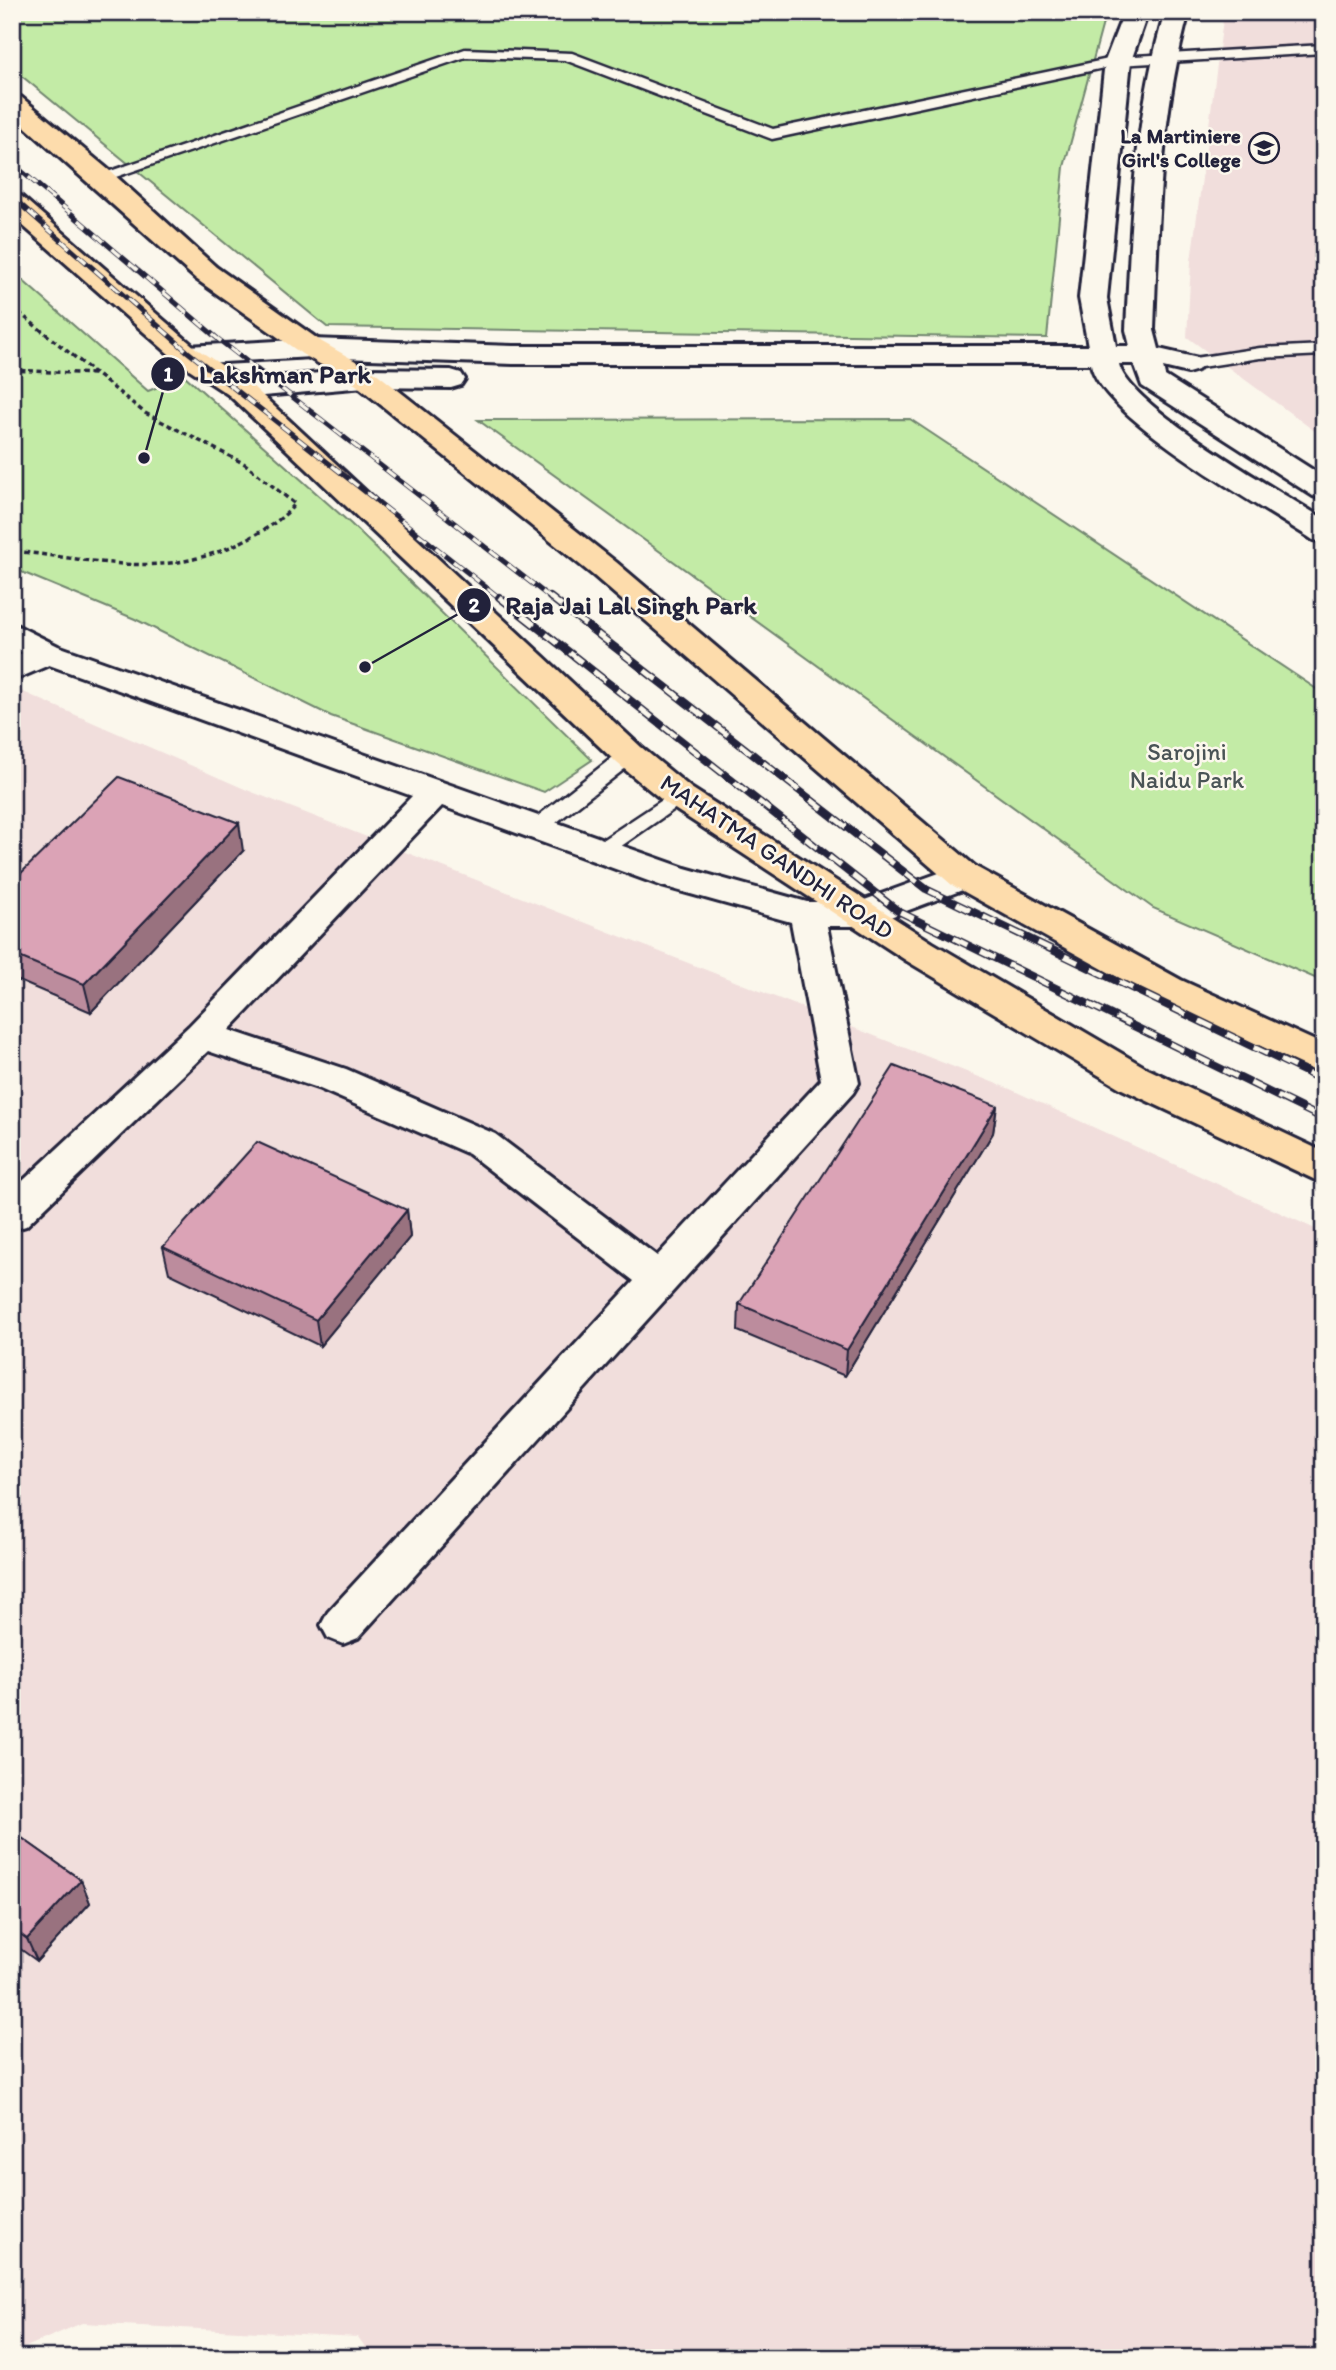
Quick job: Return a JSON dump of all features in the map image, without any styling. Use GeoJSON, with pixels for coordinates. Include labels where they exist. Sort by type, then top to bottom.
{"type":"FeatureCollection","features":[{"type":"Feature","properties":{"kind":"main road"},"geometry":{"type":"LineString","coordinates":[[12,102],[101,177],[206,273],[312,348],[365,378],[605,569],[964,876],[1168,989],[1324,1061]]}},
{"type":"Feature","properties":{"kind":"main road","name":"MAHATMA GANDHI ROAD"},"geometry":{"type":"LineString","coordinates":[[12,202],[187,355],[239,389],[629,755],[679,796],[862,914],[1135,1079],[1324,1169]]}},
{"type":"Feature","properties":{"kind":"street"},"geometry":{"type":"LineString","coordinates":[[1136,12],[1118,61],[1093,298],[1106,368],[1156,424],[1324,533]]}},
{"type":"Feature","properties":{"kind":"street"},"geometry":{"type":"LineString","coordinates":[[1177,12],[1164,57],[1152,130],[1146,190],[1140,330],[1150,367],[1324,489]]}},
{"type":"Feature","properties":{"kind":"street"},"geometry":{"type":"LineString","coordinates":[[187,355],[312,348],[1106,368]]}},
{"type":"Feature","properties":{"kind":"street"},"geometry":{"type":"LineString","coordinates":[[239,389],[365,378],[1106,368],[1188,364]]}},
{"type":"Feature","properties":{"kind":"street"},"geometry":{"type":"LineString","coordinates":[[12,633],[47,653],[600,851],[674,877],[807,914],[862,914],[964,876]]}},
{"type":"Feature","properties":{"kind":"street"},"geometry":{"type":"LineString","coordinates":[[12,671],[47,653]]}},
{"type":"Feature","properties":{"kind":"street"},"geometry":{"type":"LineString","coordinates":[[12,1215],[202,1035],[436,792]]}},
{"type":"Feature","properties":{"kind":"street"},"geometry":{"type":"LineString","coordinates":[[343,1625],[840,1083],[807,914]]}},
{"type":"Feature","properties":{"kind":"street"},"geometry":{"type":"LineString","coordinates":[[202,1035],[332,1079],[482,1144],[659,1279]]}},
{"type":"Feature","properties":{"kind":"lane"},"geometry":{"type":"LineString","coordinates":[[101,177],[464,53],[567,56],[772,134],[1118,61],[1324,49]]}},
{"type":"Feature","properties":{"kind":"lane"},"geometry":{"type":"LineString","coordinates":[[1188,364],[1261,353],[1324,350]]}},
{"type":"Feature","properties":{"kind":"lane"},"geometry":{"type":"LineString","coordinates":[[536,828],[629,755]]}},
{"type":"Feature","properties":{"kind":"lane"},"geometry":{"type":"LineString","coordinates":[[600,851],[679,796]]}},
{"type":"Feature","properties":{"kind":"path"},"geometry":{"type":"LineString","coordinates":[[12,307],[145,413],[245,464],[295,504],[289,515],[247,541],[170,566],[22,552],[12,547]]}},
{"type":"Feature","properties":{"kind":"path"},"geometry":{"type":"LineString","coordinates":[[12,370],[96,374]]}},
{"type":"Feature","properties":{"kind":"shaded area","name":"La Martiniere Girl's College"},"geometry":{"type":"Polygon","coordinates":[[[1224,12],[1324,12],[1324,438],[1187,337],[1191,261],[1224,12]]]}},
{"type":"Feature","properties":{"kind":"shaded area"},"geometry":{"type":"Polygon","coordinates":[[[12,687],[247,790],[1010,1089],[1324,1233],[1324,2358],[373,2358],[358,2337],[82,2323],[12,2353],[12,687]]]}},
{"type":"Feature","properties":{"kind":"green space"},"geometry":{"type":"Polygon","coordinates":[[[12,12],[1106,12],[1064,167],[1047,338],[327,327],[12,68],[12,12]]]}},
{"type":"Feature","properties":{"kind":"green space"},"geometry":{"type":"Polygon","coordinates":[[[12,271],[148,391],[185,376],[351,524],[592,760],[544,792],[331,716],[135,619],[12,568],[12,271]]]}},
{"type":"Feature","properties":{"kind":"green space","name":"Sarojini Naidu Park"},"geometry":{"type":"Polygon","coordinates":[[[910,419],[1324,694],[1324,982],[1153,908],[478,420],[910,419]]]}},
{"type":"Feature","properties":{"kind":"building"},"geometry":{"type":"Polygon","coordinates":[[[119,777],[239,823],[84,984],[12,954],[12,882],[119,777]]]}},
{"type":"Feature","properties":{"kind":"building"},"geometry":{"type":"Polygon","coordinates":[[[894,1066],[997,1106],[847,1350],[739,1304],[894,1066]]]}},
{"type":"Feature","properties":{"kind":"building"},"geometry":{"type":"Polygon","coordinates":[[[257,1142],[407,1210],[316,1320],[163,1247],[257,1142]]]}},
{"type":"Feature","properties":{"kind":"building"},"geometry":{"type":"Polygon","coordinates":[[[12,1831],[81,1880],[27,1939],[12,1928],[12,1831]]]}},
{"type":"Feature","properties":{"kind":"railway"},"geometry":{"type":"LineString","coordinates":[[12,163],[218,339],[552,599]]}},
{"type":"Feature","properties":{"kind":"railway"},"geometry":{"type":"LineString","coordinates":[[12,197],[188,352],[501,599]]}},
{"type":"Feature","properties":{"kind":"railway"},"geometry":{"type":"LineString","coordinates":[[499,597],[898,911],[1324,1119]]}},
{"type":"Feature","properties":{"kind":"railway"},"geometry":{"type":"LineString","coordinates":[[550,597],[926,889],[1324,1081]]}},
{"type":"Feature","properties":{"kind":"place","name":"La Martiniere Girl's College"},"geometry":{"type":"Point","coordinates":[1264,148]}},
{"type":"Feature","properties":{"kind":"place","name":"Lakshman Park"},"geometry":{"type":"Point","coordinates":[144,458]}},
{"type":"Feature","properties":{"kind":"place","name":"Raja Jai Lal Singh Park"},"geometry":{"type":"Point","coordinates":[365,667]}}]}
